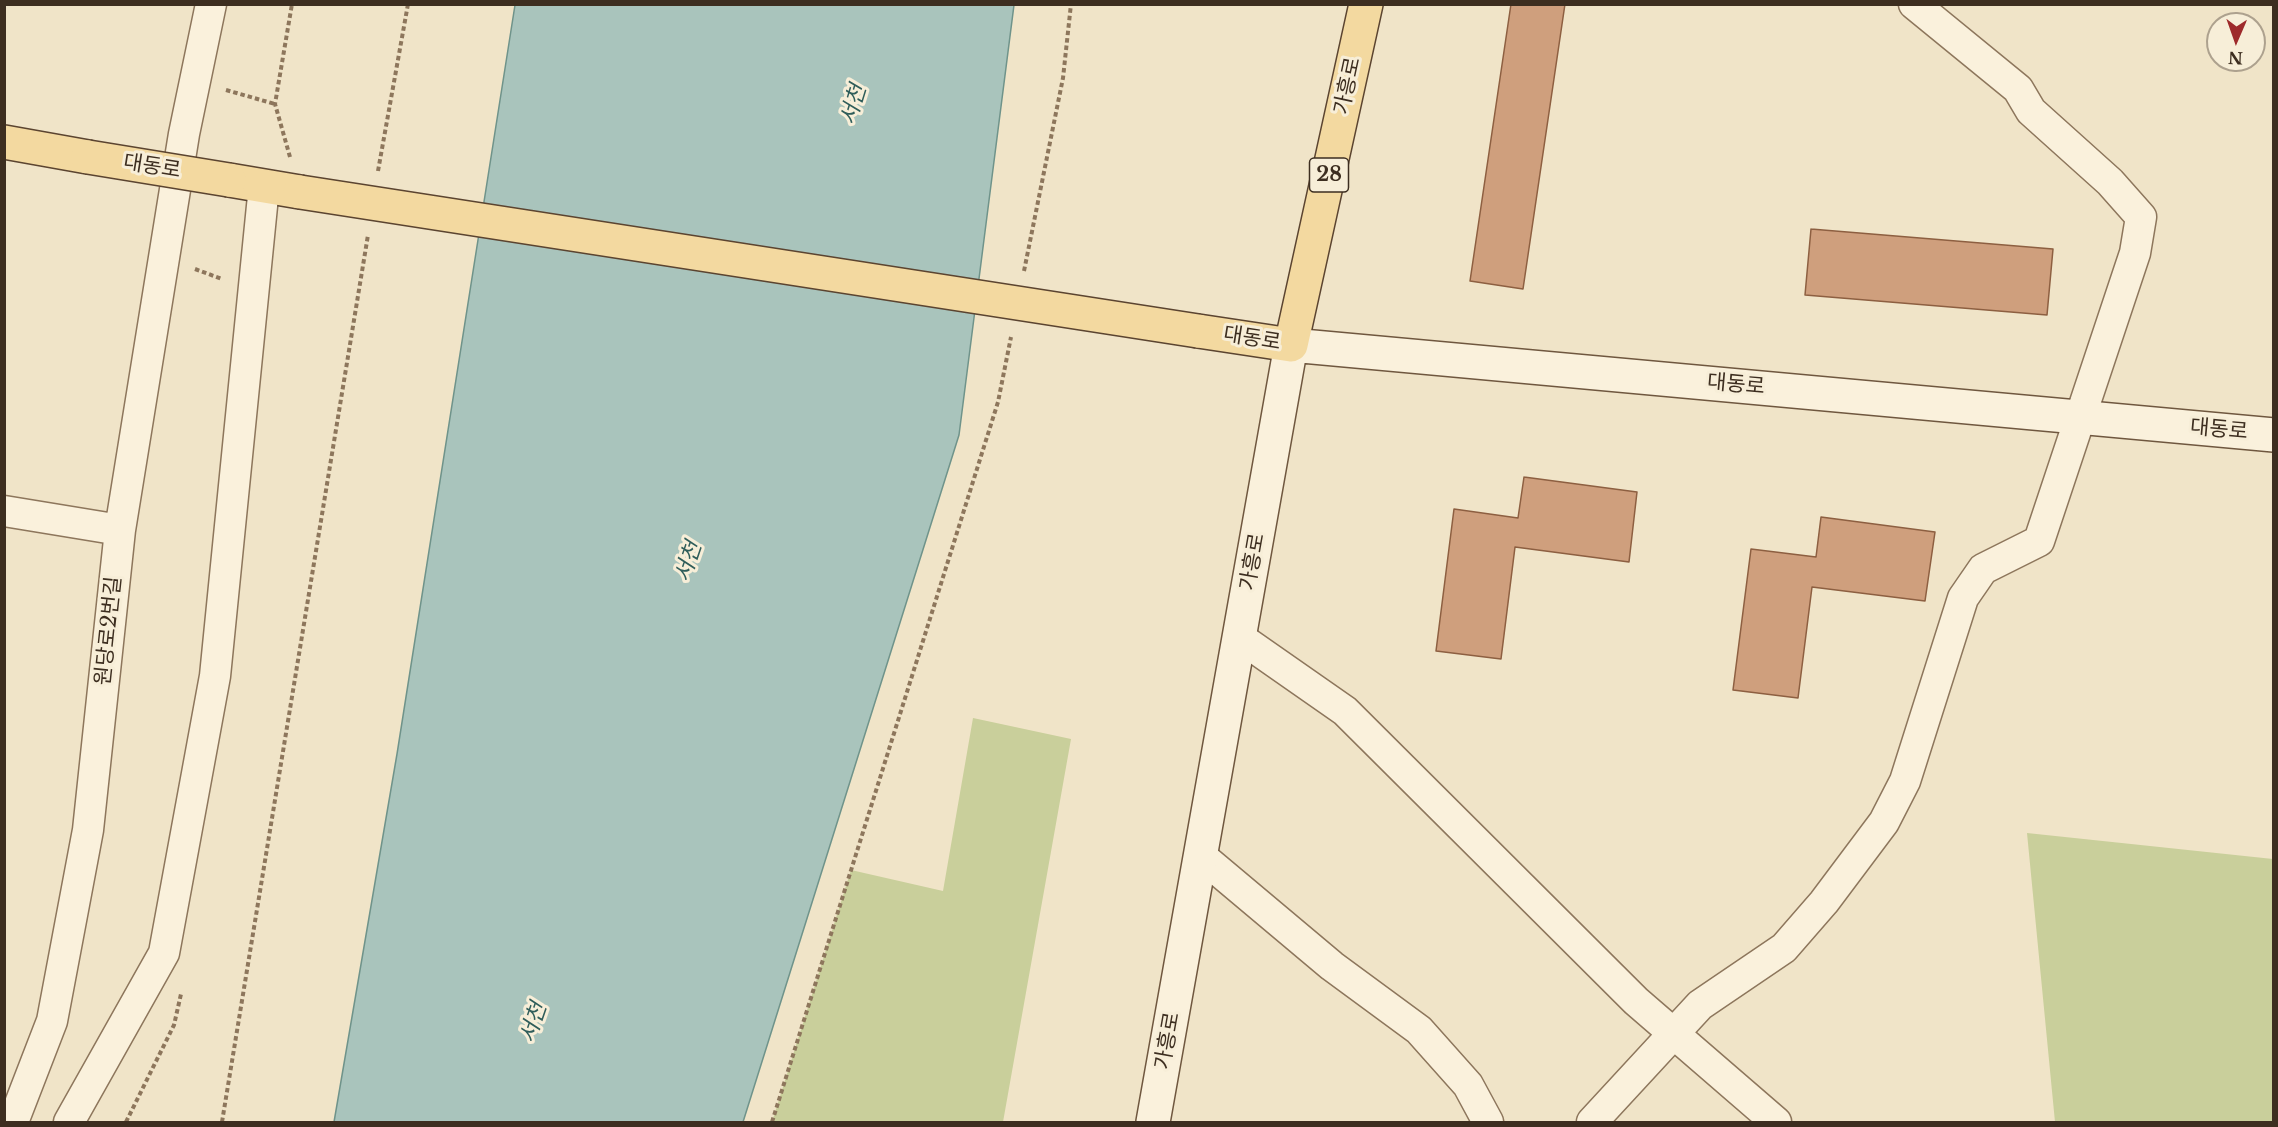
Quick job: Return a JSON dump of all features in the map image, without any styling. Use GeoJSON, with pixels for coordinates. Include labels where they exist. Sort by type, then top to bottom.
{"type":"FeatureCollection","features":[{"type":"Feature","properties":{"kind":"main road","name":"가흥로"},"geometry":{"type":"LineString","coordinates":[[1153,1122],[1291,345],[1366,4]]}},
{"type":"Feature","properties":{"kind":"main road","name":"대동로"},"geometry":{"type":"LineString","coordinates":[[4,142],[300,192],[1291,345],[2274,435]]}},
{"type":"Feature","properties":{"kind":"street","name":"원당로2번길"},"geometry":{"type":"LineString","coordinates":[[13,1122],[52,1021],[88,830],[120,530],[184,134],[197,81],[211,4]]}},
{"type":"Feature","properties":{"kind":"street"},"geometry":{"type":"LineString","coordinates":[[1592,1122],[1700,1005],[1784,948],[1824,902],[1884,822],[1905,781],[1963,598],[1983,570],[2039,541],[2135,253],[2141,217],[2110,182],[2031,111],[2018,89],[1914,4]]}},
{"type":"Feature","properties":{"kind":"street"},"geometry":{"type":"LineString","coordinates":[[69,1122],[164,954],[215,676],[264,186]]}},
{"type":"Feature","properties":{"kind":"street"},"geometry":{"type":"LineString","coordinates":[[4,511],[120,530]]}},
{"type":"Feature","properties":{"kind":"street"},"geometry":{"type":"LineString","coordinates":[[1239,637],[1345,711],[1672,1034],[1776,1122]]}},
{"type":"Feature","properties":{"kind":"street"},"geometry":{"type":"LineString","coordinates":[[1201,855],[1332,966],[1419,1030],[1468,1085],[1488,1122]]}},
{"type":"Feature","properties":{"kind":"path"},"geometry":{"type":"LineString","coordinates":[[292,4],[275,104],[300,192]]}},
{"type":"Feature","properties":{"kind":"path"},"geometry":{"type":"LineString","coordinates":[[376,182],[408,4]]}},
{"type":"Feature","properties":{"kind":"path"},"geometry":{"type":"LineString","coordinates":[[1024,274],[1063,78],[1071,4]]}},
{"type":"Feature","properties":{"kind":"path"},"geometry":{"type":"LineString","coordinates":[[197,81],[275,104]]}},
{"type":"Feature","properties":{"kind":"path"},"geometry":{"type":"LineString","coordinates":[[222,1122],[369,227]]}},
{"type":"Feature","properties":{"kind":"path"},"geometry":{"type":"LineString","coordinates":[[165,257],[253,291]]}},
{"type":"Feature","properties":{"kind":"path"},"geometry":{"type":"LineString","coordinates":[[772,1122],[998,402],[1012,332]]}},
{"type":"Feature","properties":{"kind":"green space"},"geometry":{"type":"Polygon","coordinates":[[[973,718],[1071,739],[1003,1122],[772,1122],[851,870],[943,891],[973,718]]]}},
{"type":"Feature","properties":{"kind":"green space"},"geometry":{"type":"Polygon","coordinates":[[[2027,833],[2273,859],[2273,1122],[2055,1122],[2027,833]]]}},
{"type":"Feature","properties":{"kind":"water","name":"서천"},"geometry":{"type":"Polygon","coordinates":[[[515,5],[1014,5],[959,435],[743,1122],[334,1122],[397,754],[515,5]]]}},
{"type":"Feature","properties":{"kind":"building"},"geometry":{"type":"Polygon","coordinates":[[[1511,4],[1565,4],[1523,289],[1470,281],[1511,4]]]}},
{"type":"Feature","properties":{"kind":"building"},"geometry":{"type":"Polygon","coordinates":[[[1811,229],[2053,249],[2047,315],[1805,295],[1811,229]]]}},
{"type":"Feature","properties":{"kind":"building"},"geometry":{"type":"Polygon","coordinates":[[[1524,477],[1637,492],[1629,562],[1515,547],[1501,659],[1436,651],[1454,509],[1518,518],[1524,477]]]}},
{"type":"Feature","properties":{"kind":"building"},"geometry":{"type":"Polygon","coordinates":[[[1821,517],[1935,532],[1925,601],[1812,587],[1798,698],[1733,690],[1751,549],[1816,557],[1821,517]]]}}]}
